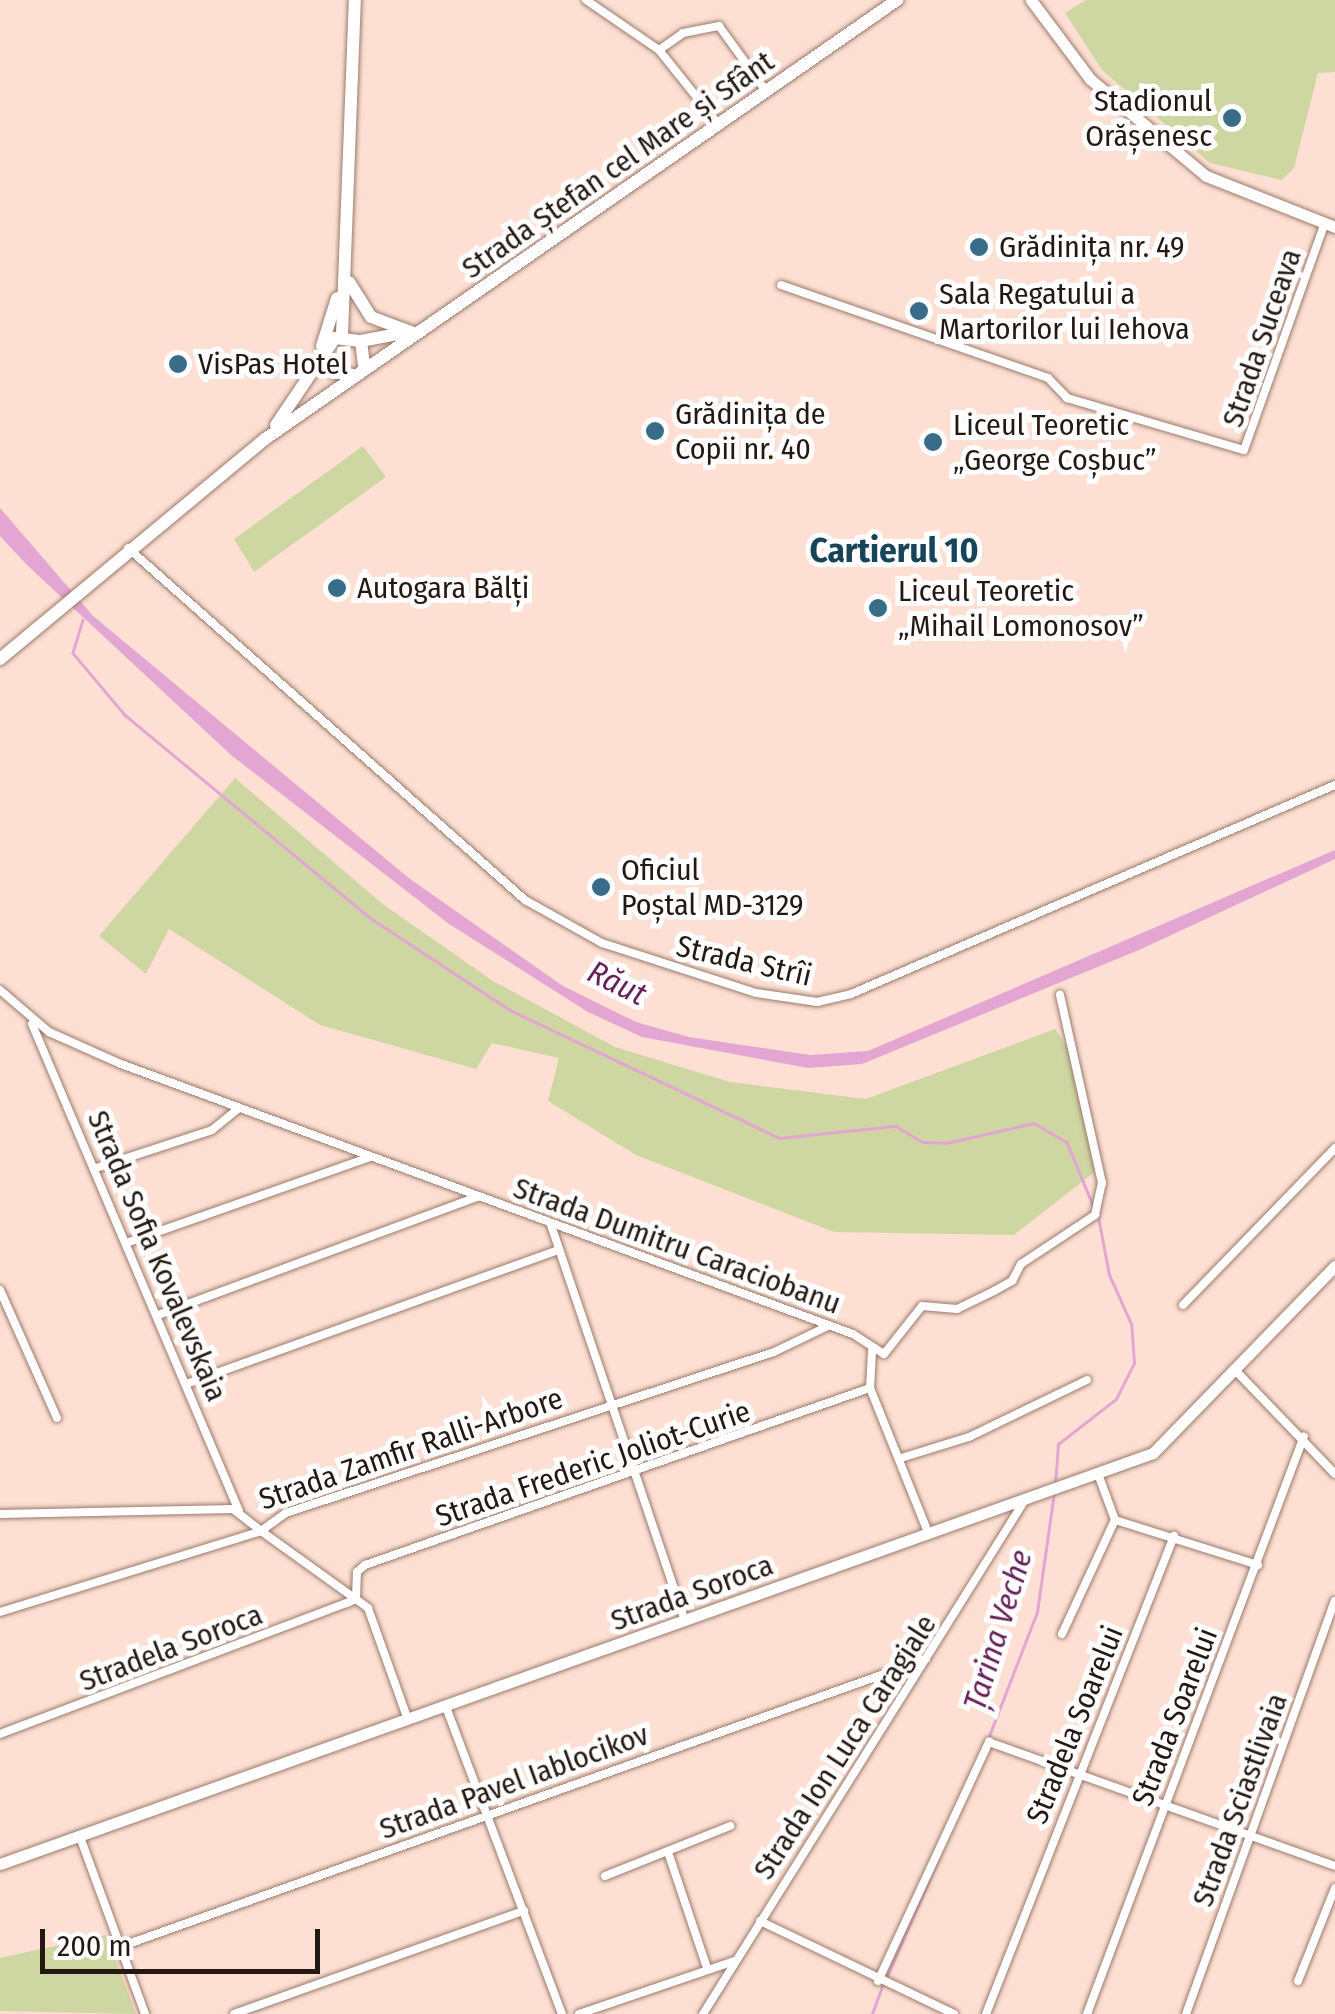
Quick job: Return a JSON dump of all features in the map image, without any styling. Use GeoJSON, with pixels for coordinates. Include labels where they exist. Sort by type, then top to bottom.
{"type":"FeatureCollection","features":[{"type":"Feature","properties":{"kind":"main road"},"geometry":{"type":"LineString","coordinates":[[326,355],[334,372],[359,370],[345,282],[354,0]]}},
{"type":"Feature","properties":{"kind":"main road","name":"Strada Ștefan cel Mare și Sfânt"},"geometry":{"type":"LineString","coordinates":[[0,659],[128,548],[264,439],[719,125],[882,5],[898,0]]}},
{"type":"Feature","properties":{"kind":"main road"},"geometry":{"type":"LineString","coordinates":[[345,282],[371,318],[416,332]]}},
{"type":"Feature","properties":{"kind":"main road"},"geometry":{"type":"LineString","coordinates":[[290,408],[322,348],[345,282]]}},
{"type":"Feature","properties":{"kind":"main road"},"geometry":{"type":"LineString","coordinates":[[264,439],[326,355],[351,337],[416,332]]}},
{"type":"Feature","properties":{"kind":"street"},"geometry":{"type":"LineString","coordinates":[[586,0],[660,50],[719,125]]}},
{"type":"Feature","properties":{"kind":"street"},"geometry":{"type":"LineString","coordinates":[[1031,0],[1090,80],[1206,176],[1330,225]]}},
{"type":"Feature","properties":{"kind":"street"},"geometry":{"type":"LineString","coordinates":[[660,50],[684,33],[719,26],[766,91]]}},
{"type":"Feature","properties":{"kind":"street","name":"Strada Suceava"},"geometry":{"type":"LineString","coordinates":[[781,285],[1048,378],[1067,398],[1244,450],[1330,225]]}},
{"type":"Feature","properties":{"kind":"street","name":"Strada Strîi"},"geometry":{"type":"LineString","coordinates":[[128,548],[525,900],[616,948],[770,996],[817,1002],[850,994],[1335,785]]}},
{"type":"Feature","properties":{"kind":"street","name":"Strada Dumitru Caraciobanu"},"geometry":{"type":"LineString","coordinates":[[0,990],[30,1020],[78,1046],[477,1198],[853,1334],[872,1351]]}},
{"type":"Feature","properties":{"kind":"street"},"geometry":{"type":"LineString","coordinates":[[930,1535],[870,1388],[872,1351],[894,1348],[922,1306],[957,1309],[1012,1281],[1021,1264],[1095,1215],[1102,1183],[1060,995]]}},
{"type":"Feature","properties":{"kind":"street","name":"Strada Sofia Kovalevskaia"},"geometry":{"type":"LineString","coordinates":[[30,1020],[239,1510]]}},
{"type":"Feature","properties":{"kind":"street"},"geometry":{"type":"LineString","coordinates":[[96,1168],[212,1130],[239,1108]]}},
{"type":"Feature","properties":{"kind":"street"},"geometry":{"type":"LineString","coordinates":[[1183,1305],[1335,1148]]}},
{"type":"Feature","properties":{"kind":"street"},"geometry":{"type":"LineString","coordinates":[[126,1243],[370,1157]]}},
{"type":"Feature","properties":{"kind":"street"},"geometry":{"type":"LineString","coordinates":[[158,1315],[477,1198]]}},
{"type":"Feature","properties":{"kind":"street"},"geometry":{"type":"LineString","coordinates":[[551,1225],[555,1252],[685,1622]]}},
{"type":"Feature","properties":{"kind":"street"},"geometry":{"type":"LineString","coordinates":[[186,1384],[555,1252]]}},
{"type":"Feature","properties":{"kind":"street","name":"Strada Soroca"},"geometry":{"type":"LineString","coordinates":[[0,1864],[1098,1474],[1173,1440],[1335,1266]]}},
{"type":"Feature","properties":{"kind":"street"},"geometry":{"type":"LineString","coordinates":[[0,1290],[58,1418]]}},
{"type":"Feature","properties":{"kind":"street","name":"Strada Zamfir Ralli-Arbore"},"geometry":{"type":"LineString","coordinates":[[0,1514],[239,1510],[261,1530],[286,1513],[797,1344],[828,1326]]}},
{"type":"Feature","properties":{"kind":"street"},"geometry":{"type":"LineString","coordinates":[[1235,1370],[1304,1436],[1335,1474]]}},
{"type":"Feature","properties":{"kind":"street"},"geometry":{"type":"LineString","coordinates":[[901,1458],[994,1426],[1087,1380]]}},
{"type":"Feature","properties":{"kind":"street","name":"Strada Frederic Joliot-Curie"},"geometry":{"type":"LineString","coordinates":[[356,1598],[357,1572],[365,1564],[870,1388]]}},
{"type":"Feature","properties":{"kind":"street","name":"Strada Soarelui"},"geometry":{"type":"LineString","coordinates":[[1087,2014],[1304,1436]]}},
{"type":"Feature","properties":{"kind":"street"},"geometry":{"type":"LineString","coordinates":[[1062,1634],[1115,1520],[1098,1474]]}},
{"type":"Feature","properties":{"kind":"street","name":"Strada Ion Luca Caragiale"},"geometry":{"type":"LineString","coordinates":[[703,2014],[1022,1502]]}},
{"type":"Feature","properties":{"kind":"street"},"geometry":{"type":"LineString","coordinates":[[1115,1520],[1258,1565]]}},
{"type":"Feature","properties":{"kind":"street"},"geometry":{"type":"LineString","coordinates":[[0,1612],[261,1530],[370,1612],[408,1720]]}},
{"type":"Feature","properties":{"kind":"street","name":"Stradela Soarelui"},"geometry":{"type":"LineString","coordinates":[[986,2014],[1174,1536]]}},
{"type":"Feature","properties":{"kind":"street","name":"Stradela Sorocа"},"geometry":{"type":"LineString","coordinates":[[0,1734],[356,1598]]}},
{"type":"Feature","properties":{"kind":"street","name":"Strada Sciastlivaia"},"geometry":{"type":"LineString","coordinates":[[1186,2014],[1335,1602]]}},
{"type":"Feature","properties":{"kind":"street","name":"Strada Pavel Iablocikov"},"geometry":{"type":"LineString","coordinates":[[116,1948],[926,1659]]}},
{"type":"Feature","properties":{"kind":"street"},"geometry":{"type":"LineString","coordinates":[[446,1707],[562,2014]]}},
{"type":"Feature","properties":{"kind":"street"},"geometry":{"type":"LineString","coordinates":[[878,1981],[983,1748],[992,1741],[1248,1839],[1335,1866]]}},
{"type":"Feature","properties":{"kind":"street"},"geometry":{"type":"LineString","coordinates":[[606,1876],[730,1826]]}},
{"type":"Feature","properties":{"kind":"street"},"geometry":{"type":"LineString","coordinates":[[80,1836],[116,1948],[145,2014]]}},
{"type":"Feature","properties":{"kind":"street"},"geometry":{"type":"LineString","coordinates":[[668,1854],[707,1968]]}},
{"type":"Feature","properties":{"kind":"street"},"geometry":{"type":"LineString","coordinates":[[1298,1981],[1335,1888]]}},
{"type":"Feature","properties":{"kind":"street"},"geometry":{"type":"LineString","coordinates":[[234,2014],[524,1911]]}},
{"type":"Feature","properties":{"kind":"street"},"geometry":{"type":"LineString","coordinates":[[760,1921],[878,1981],[954,2014]]}},
{"type":"Feature","properties":{"kind":"street"},"geometry":{"type":"LineString","coordinates":[[579,2014],[734,1961]]}},
{"type":"Feature","properties":{"kind":"green space","name":"Stadionul Orășenesc"},"geometry":{"type":"Polygon","coordinates":[[[1086,0],[1335,0],[1335,72],[1318,73],[1294,168],[1282,180],[1210,163],[1102,70],[1065,13],[1086,0]]]}},
{"type":"Feature","properties":{"kind":"green space"},"geometry":{"type":"Polygon","coordinates":[[[363,446],[386,477],[254,572],[234,539],[363,446]]]}},
{"type":"Feature","properties":{"kind":"green space"},"geometry":{"type":"Polygon","coordinates":[[[235,778],[384,905],[493,981],[615,1047],[730,1082],[866,1099],[1055,1029],[1070,1052],[1101,1167],[1014,1235],[834,1232],[636,1155],[548,1101],[559,1058],[492,1043],[476,1069],[320,1025],[169,929],[146,974],[99,936],[235,778]]]}},
{"type":"Feature","properties":{"kind":"green space"},"geometry":{"type":"Polygon","coordinates":[[[106,1935],[136,2014],[0,2011],[0,1958],[106,1935]]]}},
{"type":"Feature","properties":{"kind":"shaded area"},"geometry":{"type":"Polygon","coordinates":[[[0,508],[93,616],[410,879],[563,986],[636,1022],[689,1037],[810,1055],[868,1051],[1335,850],[1335,859],[1139,950],[862,1064],[808,1068],[642,1037],[588,1012],[449,924],[231,755],[27,565],[0,536],[0,508]]]}},
{"type":"Feature","properties":{"kind":"waterway"},"geometry":{"type":"LineString","coordinates":[[83,620],[73,653],[125,715],[372,919],[510,1010],[779,1138],[896,1126],[923,1142],[946,1143],[1034,1123],[1067,1142],[1093,1205]]}},
{"type":"Feature","properties":{"kind":"waterway","name":"Țarina Veche"},"geometry":{"type":"LineString","coordinates":[[1055,1485],[1058,1444],[1116,1399],[1134,1363],[1131,1324],[1109,1275],[1098,1217]]}},
{"type":"Feature","properties":{"kind":"waterway","name":"Țarina Veche"},"geometry":{"type":"LineString","coordinates":[[989,1736],[1037,1612],[1054,1493]]}},
{"type":"Feature","properties":{"kind":"waterway"},"geometry":{"type":"LineString","coordinates":[[887,1976],[938,1860]]}},
{"type":"Feature","properties":{"kind":"waterway"},"geometry":{"type":"LineString","coordinates":[[872,2014],[883,1983]]}},
{"type":"Feature","properties":{"kind":"place","name":"Stadionul Orășenesc"},"geometry":{"type":"Point","coordinates":[1232,118]}},
{"type":"Feature","properties":{"kind":"place","name":"Grădinița nr. 49"},"geometry":{"type":"Point","coordinates":[979,247]}},
{"type":"Feature","properties":{"kind":"place","name":"Sala Regatului a Martorilor lui Iehova"},"geometry":{"type":"Point","coordinates":[919,311]}},
{"type":"Feature","properties":{"kind":"place","name":"VisPas Hotel"},"geometry":{"type":"Point","coordinates":[178,364]}},
{"type":"Feature","properties":{"kind":"place","name":"Grădinița de Copii nr. 40"},"geometry":{"type":"Point","coordinates":[655,431]}},
{"type":"Feature","properties":{"kind":"place","name":"Liceul Teoretic „George Coșbuc”"},"geometry":{"type":"Point","coordinates":[933,442]}},
{"type":"Feature","properties":{"kind":"place","name":"Autogara Bălți"},"geometry":{"type":"Point","coordinates":[337,588]}},
{"type":"Feature","properties":{"kind":"place","name":"Liceul Teoretic „Mihail Lomonosov”"},"geometry":{"type":"Point","coordinates":[878,608]}},
{"type":"Feature","properties":{"kind":"place","name":"Oficiul Poștal MD-3129"},"geometry":{"type":"Point","coordinates":[601,887]}},
{"type":"Feature","properties":{"kind":"district","name":"Cartierul 10"},"geometry":{"type":"Point","coordinates":[894,550]}},
{"type":"Feature","properties":{"kind":"water label","name":"Răut"},"geometry":{"type":"Point","coordinates":[617,983]}}]}
